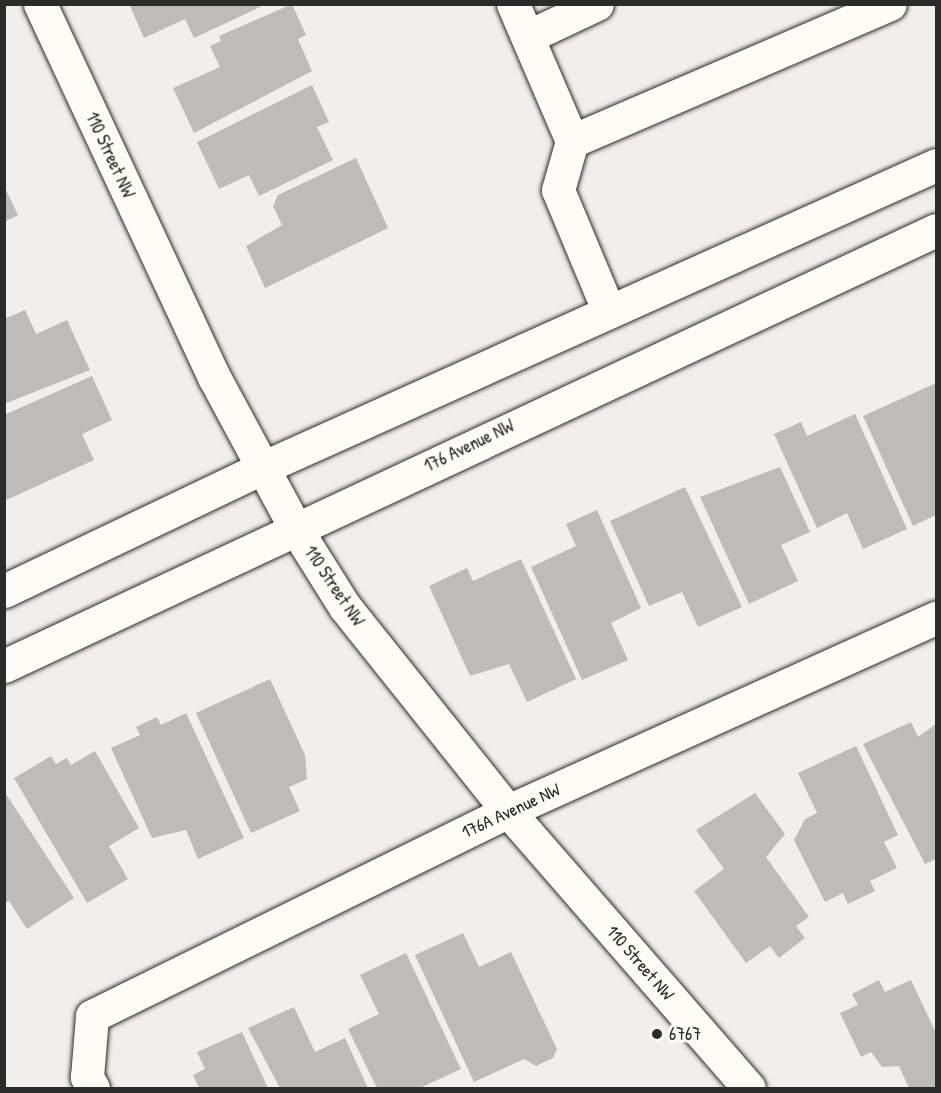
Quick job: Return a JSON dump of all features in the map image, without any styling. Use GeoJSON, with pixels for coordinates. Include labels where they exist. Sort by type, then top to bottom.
{"type":"FeatureCollection","features":[{"type":"Feature","properties":{"kind":"street","name":"110 Street NW"},"geometry":{"type":"LineString","coordinates":[[40,4],[262,468],[296,529],[345,607],[508,811],[749,1089]]}},
{"type":"Feature","properties":{"kind":"street"},"geometry":{"type":"LineString","coordinates":[[513,4],[529,36],[572,141],[558,190],[609,312]]}},
{"type":"Feature","properties":{"kind":"street"},"geometry":{"type":"LineString","coordinates":[[529,36],[597,4]]}},
{"type":"Feature","properties":{"kind":"street"},"geometry":{"type":"LineString","coordinates":[[572,141],[890,4]]}},
{"type":"Feature","properties":{"kind":"street"},"geometry":{"type":"LineString","coordinates":[[4,591],[262,468],[936,165]]}},
{"type":"Feature","properties":{"kind":"street","name":"176 Avenue NW"},"geometry":{"type":"LineString","coordinates":[[4,666],[936,230]]}},
{"type":"Feature","properties":{"kind":"street","name":"176A Avenue NW"},"geometry":{"type":"LineString","coordinates":[[93,1089],[87,1077],[92,1016],[508,811],[936,618]]}},
{"type":"Feature","properties":{"kind":"building"},"geometry":{"type":"Polygon","coordinates":[[[129,4],[259,4],[260,7],[194,38],[185,19],[144,38],[129,4]]]}},
{"type":"Feature","properties":{"kind":"building"},"geometry":{"type":"Polygon","coordinates":[[[292,4],[306,35],[298,39],[312,71],[194,133],[173,88],[220,67],[210,46],[221,41],[219,36],[292,4]]]}},
{"type":"Feature","properties":{"kind":"building"},"geometry":{"type":"Polygon","coordinates":[[[312,85],[329,122],[317,127],[333,160],[259,196],[249,175],[219,189],[197,142],[312,85]]]}},
{"type":"Feature","properties":{"kind":"building"},"geometry":{"type":"Polygon","coordinates":[[[356,158],[388,228],[265,288],[246,246],[282,225],[273,206],[278,195],[356,158]]]}},
{"type":"Feature","properties":{"kind":"building"},"geometry":{"type":"Polygon","coordinates":[[[4,186],[18,215],[4,222],[4,186]]]}},
{"type":"Feature","properties":{"kind":"building"},"geometry":{"type":"Polygon","coordinates":[[[25,310],[36,334],[67,320],[90,370],[4,404],[4,319],[25,310]]]}},
{"type":"Feature","properties":{"kind":"building"},"geometry":{"type":"Polygon","coordinates":[[[92,376],[112,420],[82,434],[94,460],[4,501],[4,415],[92,376]]]}},
{"type":"Feature","properties":{"kind":"building"},"geometry":{"type":"Polygon","coordinates":[[[936,383],[936,515],[913,526],[863,416],[936,383]]]}},
{"type":"Feature","properties":{"kind":"building"},"geometry":{"type":"Polygon","coordinates":[[[855,414],[907,529],[863,549],[847,513],[817,528],[774,434],[801,422],[807,436],[855,414]]]}},
{"type":"Feature","properties":{"kind":"building"},"geometry":{"type":"Polygon","coordinates":[[[780,467],[810,532],[781,545],[798,581],[749,604],[700,497],[780,467]]]}},
{"type":"Feature","properties":{"kind":"building"},"geometry":{"type":"Polygon","coordinates":[[[685,487],[742,607],[698,627],[682,592],[649,606],[610,521],[685,487]]]}},
{"type":"Feature","properties":{"kind":"building"},"geometry":{"type":"Polygon","coordinates":[[[597,510],[641,608],[611,623],[628,660],[582,680],[531,567],[576,546],[566,524],[597,510]]]}},
{"type":"Feature","properties":{"kind":"building"},"geometry":{"type":"Polygon","coordinates":[[[521,559],[576,679],[527,702],[509,664],[470,676],[429,586],[467,568],[473,581],[521,559]]]}},
{"type":"Feature","properties":{"kind":"building"},"geometry":{"type":"Polygon","coordinates":[[[270,679],[305,755],[307,779],[289,787],[300,811],[251,833],[196,713],[270,679]]]}},
{"type":"Feature","properties":{"kind":"building"},"geometry":{"type":"Polygon","coordinates":[[[186,713],[244,838],[198,859],[186,830],[152,838],[111,748],[140,735],[136,727],[157,717],[161,725],[186,713]]]}},
{"type":"Feature","properties":{"kind":"building"},"geometry":{"type":"Polygon","coordinates":[[[911,722],[918,737],[936,724],[936,859],[925,864],[863,744],[911,722]]]}},
{"type":"Feature","properties":{"kind":"building"},"geometry":{"type":"Polygon","coordinates":[[[856,746],[898,835],[884,842],[897,868],[870,881],[875,891],[848,904],[843,893],[825,902],[794,840],[805,819],[817,813],[798,773],[856,746]]]}},
{"type":"Feature","properties":{"kind":"building"},"geometry":{"type":"Polygon","coordinates":[[[95,751],[139,828],[109,846],[128,879],[87,903],[14,778],[51,756],[56,764],[67,758],[71,765],[95,751]]]}},
{"type":"Feature","properties":{"kind":"building"},"geometry":{"type":"Polygon","coordinates":[[[4,791],[74,898],[27,929],[9,901],[4,904],[4,791]]]}},
{"type":"Feature","properties":{"kind":"building"},"geometry":{"type":"Polygon","coordinates":[[[755,793],[785,834],[766,857],[809,917],[796,926],[805,938],[779,958],[770,946],[746,963],[694,891],[724,869],[696,830],[755,793]]]}},
{"type":"Feature","properties":{"kind":"building"},"geometry":{"type":"Polygon","coordinates":[[[463,933],[479,967],[511,952],[557,1049],[553,1058],[536,1066],[524,1059],[474,1082],[415,955],[463,933]]]}},
{"type":"Feature","properties":{"kind":"building"},"geometry":{"type":"Polygon","coordinates":[[[406,953],[461,1069],[420,1088],[377,1088],[348,1029],[379,1014],[360,975],[406,953]]]}},
{"type":"Feature","properties":{"kind":"building"},"geometry":{"type":"Polygon","coordinates":[[[879,980],[885,992],[911,980],[936,1033],[936,1088],[909,1088],[899,1066],[882,1067],[871,1052],[861,1057],[840,1013],[858,1005],[852,994],[879,980]]]}},
{"type":"Feature","properties":{"kind":"building"},"geometry":{"type":"Polygon","coordinates":[[[294,1007],[315,1052],[345,1038],[368,1088],[280,1088],[248,1028],[294,1007]]]}},
{"type":"Feature","properties":{"kind":"building"},"geometry":{"type":"Polygon","coordinates":[[[242,1032],[268,1088],[199,1088],[193,1075],[205,1069],[197,1052],[242,1032]]]}},
{"type":"Feature","properties":{"kind":"place","name":"6767"},"geometry":{"type":"Point","coordinates":[657,1034]}}]}
